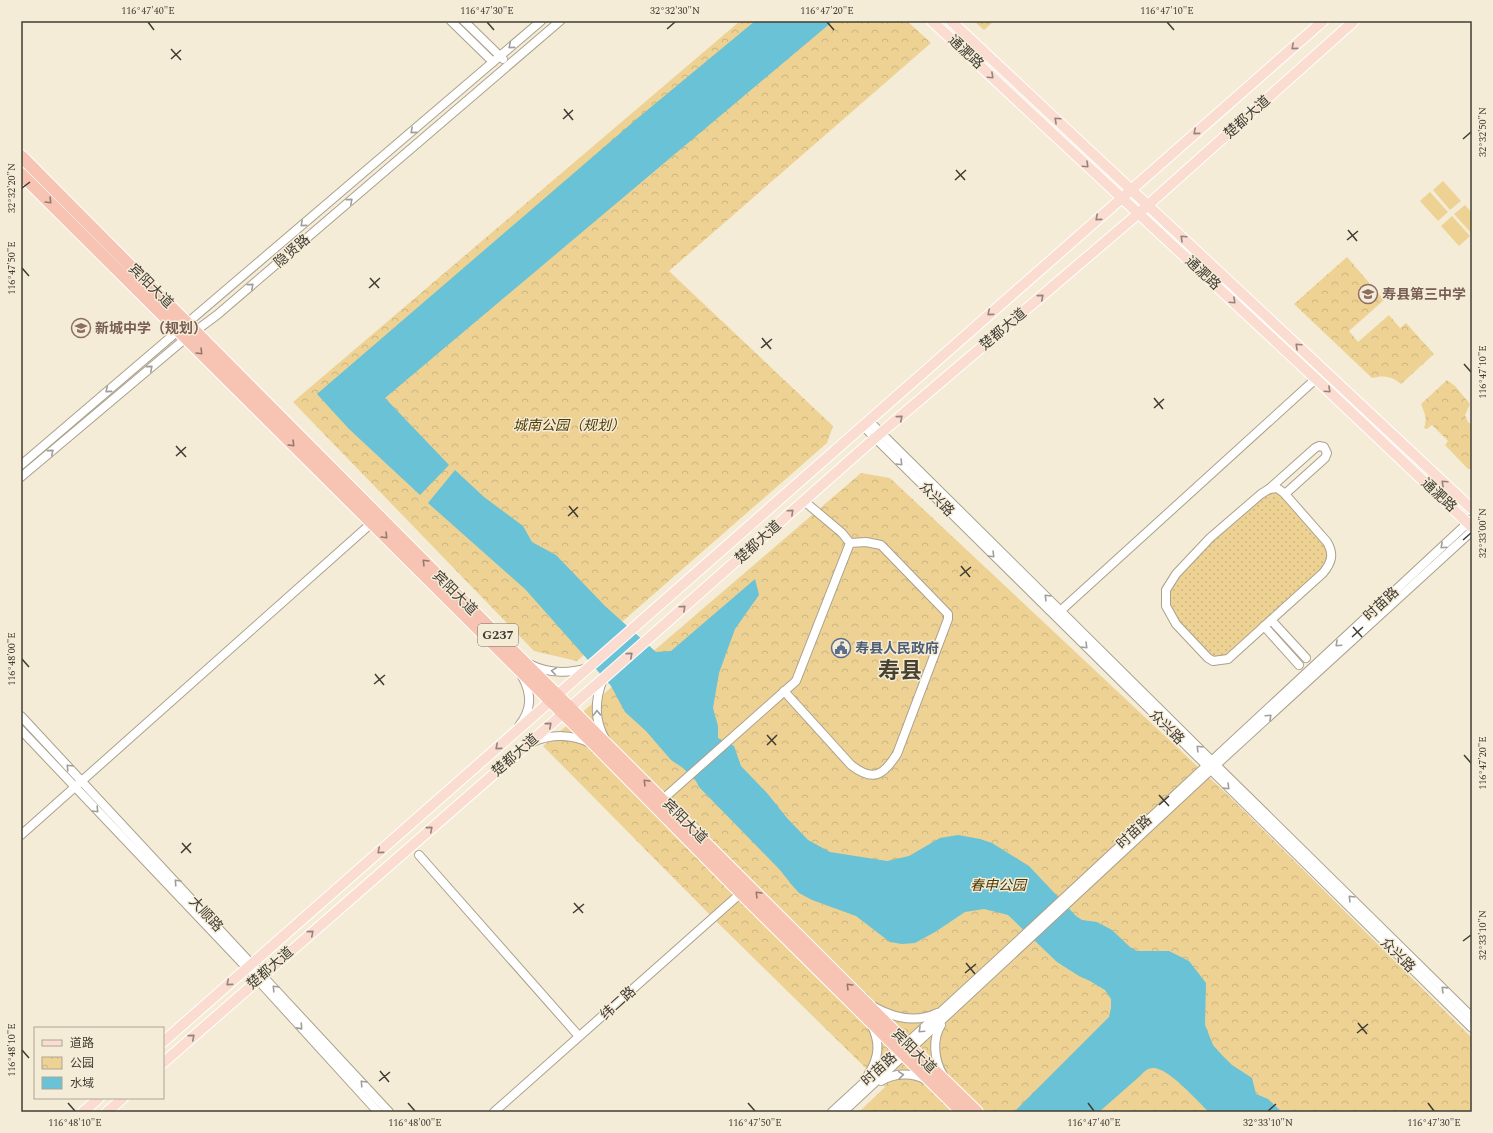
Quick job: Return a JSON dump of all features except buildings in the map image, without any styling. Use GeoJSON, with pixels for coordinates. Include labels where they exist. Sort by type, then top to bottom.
{"type":"FeatureCollection","features":[{"type":"Feature","properties":{"kind":"highway","name":"宾阳大道"},"geometry":{"type":"LineString","coordinates":[[21,156],[192,327],[376,520]]}},
{"type":"Feature","properties":{"kind":"highway","name":"宾阳大道"},"geometry":{"type":"LineString","coordinates":[[21,174],[182,335],[376,520],[554,697],[604,747],[741,893],[862,1006],[945,1088],[977,1112]]}},
{"type":"Feature","properties":{"kind":"highway","name":"宾阳大道"},"geometry":{"type":"LineString","coordinates":[[604,747],[663,799],[862,1006]]}},
{"type":"Feature","properties":{"kind":"highway","name":"宾阳大道"},"geometry":{"type":"LineString","coordinates":[[945,1088],[962,1112]]}},
{"type":"Feature","properties":{"kind":"main road","name":"通淝路"},"geometry":{"type":"LineString","coordinates":[[932,21],[1471,525]]}},
{"type":"Feature","properties":{"kind":"main road","name":"通淝路"},"geometry":{"type":"LineString","coordinates":[[951,21],[1472,509]]}},
{"type":"Feature","properties":{"kind":"main road","name":"楚都大道"},"geometry":{"type":"LineString","coordinates":[[164,1041],[1323,21]]}},
{"type":"Feature","properties":{"kind":"main road","name":"楚都大道"},"geometry":{"type":"LineString","coordinates":[[164,1062],[604,678],[878,436],[1139,213],[1354,21]]}},
{"type":"Feature","properties":{"kind":"main road"},"geometry":{"type":"LineString","coordinates":[[438,800],[439,806],[443,811],[449,812]]}},
{"type":"Feature","properties":{"kind":"main road"},"geometry":{"type":"LineString","coordinates":[[403,830],[410,832],[415,838],[414,843]]}},
{"type":"Feature","properties":{"kind":"main road"},"geometry":{"type":"LineString","coordinates":[[83,1112],[96,1100],[106,1112],[119,1099]]}},
{"type":"Feature","properties":{"kind":"street"},"geometry":{"type":"LineString","coordinates":[[451,21],[497,59],[510,66]]}},
{"type":"Feature","properties":{"kind":"street"},"geometry":{"type":"LineString","coordinates":[[464,21],[497,59]]}},
{"type":"Feature","properties":{"kind":"street","name":"隐贤路"},"geometry":{"type":"LineString","coordinates":[[21,464],[192,327],[541,21]]}},
{"type":"Feature","properties":{"kind":"street","name":"隐贤路"},"geometry":{"type":"LineString","coordinates":[[192,327],[217,315],[510,66],[560,21]]}},
{"type":"Feature","properties":{"kind":"street","name":"隐贤路"},"geometry":{"type":"LineString","coordinates":[[21,477],[182,335]]}},
{"type":"Feature","properties":{"kind":"street"},"geometry":{"type":"LineString","coordinates":[[1058,614],[1325,371]]}},
{"type":"Feature","properties":{"kind":"street","name":"众兴路"},"geometry":{"type":"LineString","coordinates":[[866,423],[1211,764],[1472,1017]]}},
{"type":"Feature","properties":{"kind":"street"},"geometry":{"type":"LineString","coordinates":[[1269,489],[1277,488],[1285,494],[1327,542],[1331,549],[1332,557],[1329,565],[1323,573],[1228,659],[1213,661],[1208,658],[1176,624],[1166,606],[1166,590],[1176,574],[1210,538],[1315,448],[1319,446],[1324,447],[1327,453],[1324,459],[1285,494]]}},
{"type":"Feature","properties":{"kind":"street"},"geometry":{"type":"LineString","coordinates":[[804,501],[842,533],[850,543]]}},
{"type":"Feature","properties":{"kind":"street"},"geometry":{"type":"LineString","coordinates":[[21,835],[376,520]]}},
{"type":"Feature","properties":{"kind":"street","name":"时苗路"},"geometry":{"type":"LineString","coordinates":[[843,1112],[864,1088],[1211,764],[1471,525]]}},
{"type":"Feature","properties":{"kind":"street"},"geometry":{"type":"LineString","coordinates":[[784,691],[851,765],[860,772],[868,775],[877,775],[884,770],[897,754],[948,619],[948,614],[881,545],[866,542],[850,543]]}},
{"type":"Feature","properties":{"kind":"street"},"geometry":{"type":"LineString","coordinates":[[663,799],[796,681],[850,543]]}},
{"type":"Feature","properties":{"kind":"street"},"geometry":{"type":"LineString","coordinates":[[1271,620],[1306,658]]}},
{"type":"Feature","properties":{"kind":"street"},"geometry":{"type":"LineString","coordinates":[[1264,626],[1299,665]]}},
{"type":"Feature","properties":{"kind":"street"},"geometry":{"type":"LineString","coordinates":[[514,733],[523,721],[530,704],[529,693],[519,663],[557,672],[575,672],[589,666]]}},
{"type":"Feature","properties":{"kind":"street"},"geometry":{"type":"LineString","coordinates":[[527,744],[540,739],[567,736],[579,738],[604,747],[597,721],[596,708],[604,678]]}},
{"type":"Feature","properties":{"kind":"street","name":"大顺路"},"geometry":{"type":"LineString","coordinates":[[21,716],[389,1112]]}},
{"type":"Feature","properties":{"kind":"street","name":"大顺路"},"geometry":{"type":"LineString","coordinates":[[21,730],[247,968],[378,1112]]}},
{"type":"Feature","properties":{"kind":"street","name":"众兴路"},"geometry":{"type":"LineString","coordinates":[[1211,764],[1472,1028]]}},
{"type":"Feature","properties":{"kind":"street"},"geometry":{"type":"LineString","coordinates":[[418,855],[577,1034]]}},
{"type":"Feature","properties":{"kind":"street","name":"纬二路"},"geometry":{"type":"LineString","coordinates":[[494,1112],[741,893]]}},
{"type":"Feature","properties":{"kind":"street"},"geometry":{"type":"LineString","coordinates":[[862,1006],[908,1019],[922,1019],[945,1013]]}},
{"type":"Feature","properties":{"kind":"street"},"geometry":{"type":"LineString","coordinates":[[862,1006],[877,1039],[878,1054],[864,1088]]}},
{"type":"Feature","properties":{"kind":"street"},"geometry":{"type":"LineString","coordinates":[[945,1013],[936,1033],[935,1045],[936,1058],[945,1088]]}},
{"type":"Feature","properties":{"kind":"street"},"geometry":{"type":"LineString","coordinates":[[864,1088],[886,1078],[900,1074],[913,1075],[923,1078],[945,1088]]}},
{"type":"Feature","properties":{"kind":"street","name":"时苗路"},"geometry":{"type":"LineString","coordinates":[[832,1112],[864,1088]]}},
{"type":"Feature","properties":{"kind":"green space","name":"城南公园（规划）"},"geometry":{"type":"Polygon","coordinates":[[[740,21],[907,21],[931,43],[669,271],[833,426],[827,443],[577,661],[534,651],[293,402],[740,21]]]}},
{"type":"Feature","properties":{"kind":"green space"},"geometry":{"type":"Polygon","coordinates":[[[974,21],[994,21],[984,30],[974,21]]]}},
{"type":"Feature","properties":{"kind":"green space"},"geometry":{"type":"Polygon","coordinates":[[[1443,181],[1461,201],[1450,210],[1433,190],[1443,181]]]}},
{"type":"Feature","properties":{"kind":"green space"},"geometry":{"type":"Polygon","coordinates":[[[1430,192],[1448,212],[1438,221],[1420,201],[1430,192]]]}},
{"type":"Feature","properties":{"kind":"green space"},"geometry":{"type":"Polygon","coordinates":[[[1465,205],[1472,213],[1472,234],[1454,214],[1465,205]]]}},
{"type":"Feature","properties":{"kind":"green space"},"geometry":{"type":"Polygon","coordinates":[[[1452,216],[1470,236],[1459,246],[1441,226],[1452,216]]]}},
{"type":"Feature","properties":{"kind":"green space"},"geometry":{"type":"Polygon","coordinates":[[[1347,257],[1384,300],[1349,331],[1358,342],[1389,315],[1400,328],[1406,323],[1434,354],[1401,384],[1394,379],[1387,377],[1372,378],[1294,304],[1347,257]]]}},
{"type":"Feature","properties":{"kind":"green space"},"geometry":{"type":"Polygon","coordinates":[[[1447,380],[1455,386],[1470,404],[1465,415],[1468,422],[1472,425],[1472,469],[1468,469],[1445,445],[1448,441],[1432,425],[1427,429],[1424,428],[1426,418],[1421,404],[1447,380]]]}},
{"type":"Feature","properties":{"kind":"green space","name":"春申公园"},"geometry":{"type":"Polygon","coordinates":[[[861,473],[890,478],[1229,796],[1472,1038],[1472,1112],[859,1112],[885,1087],[718,923],[543,746],[861,473]]]}},
{"type":"Feature","properties":{"kind":"green space"},"geometry":{"type":"Polygon","coordinates":[[[1278,490],[1326,543],[1329,563],[1227,656],[1214,660],[1178,622],[1168,605],[1169,589],[1178,574],[1211,539],[1261,496],[1278,490]]]}},
{"type":"Feature","properties":{"kind":"water"},"geometry":{"type":"Polygon","coordinates":[[[755,21],[833,21],[385,398],[449,465],[420,495],[349,429],[317,394],[639,117],[755,21]]]}},
{"type":"Feature","properties":{"kind":"water"},"geometry":{"type":"Polygon","coordinates":[[[455,470],[484,497],[523,526],[532,542],[556,555],[605,606],[656,652],[671,651],[755,579],[759,595],[735,629],[719,673],[713,708],[718,726],[718,738],[734,746],[741,766],[808,840],[830,852],[887,861],[909,856],[940,838],[958,835],[992,843],[1029,866],[1076,916],[1082,920],[1097,922],[1112,930],[1130,947],[1137,951],[1169,951],[1189,961],[1206,983],[1205,1025],[1213,1045],[1232,1065],[1252,1078],[1256,1094],[1268,1099],[1282,1112],[1209,1112],[1175,1079],[1160,1069],[1153,1068],[1146,1070],[1099,1112],[1014,1112],[1109,1017],[1111,999],[1105,990],[1057,962],[1008,915],[984,909],[965,912],[915,943],[902,944],[890,942],[856,916],[812,900],[799,893],[780,870],[699,787],[696,781],[683,768],[671,760],[646,731],[625,712],[611,686],[525,589],[428,503],[455,470]]]}},
{"type":"Feature","properties":{"kind":"place","name":"寿县第三中学"},"geometry":{"type":"Point","coordinates":[1368,294]}},
{"type":"Feature","properties":{"kind":"place","name":"新城中学（规划）"},"geometry":{"type":"Point","coordinates":[81,328]}},
{"type":"Feature","properties":{"kind":"place","name":"寿县人民政府"},"geometry":{"type":"Point","coordinates":[841,648]}},
{"type":"Feature","properties":{"kind":"district","name":"寿县"},"geometry":{"type":"Point","coordinates":[900,671]}}]}
